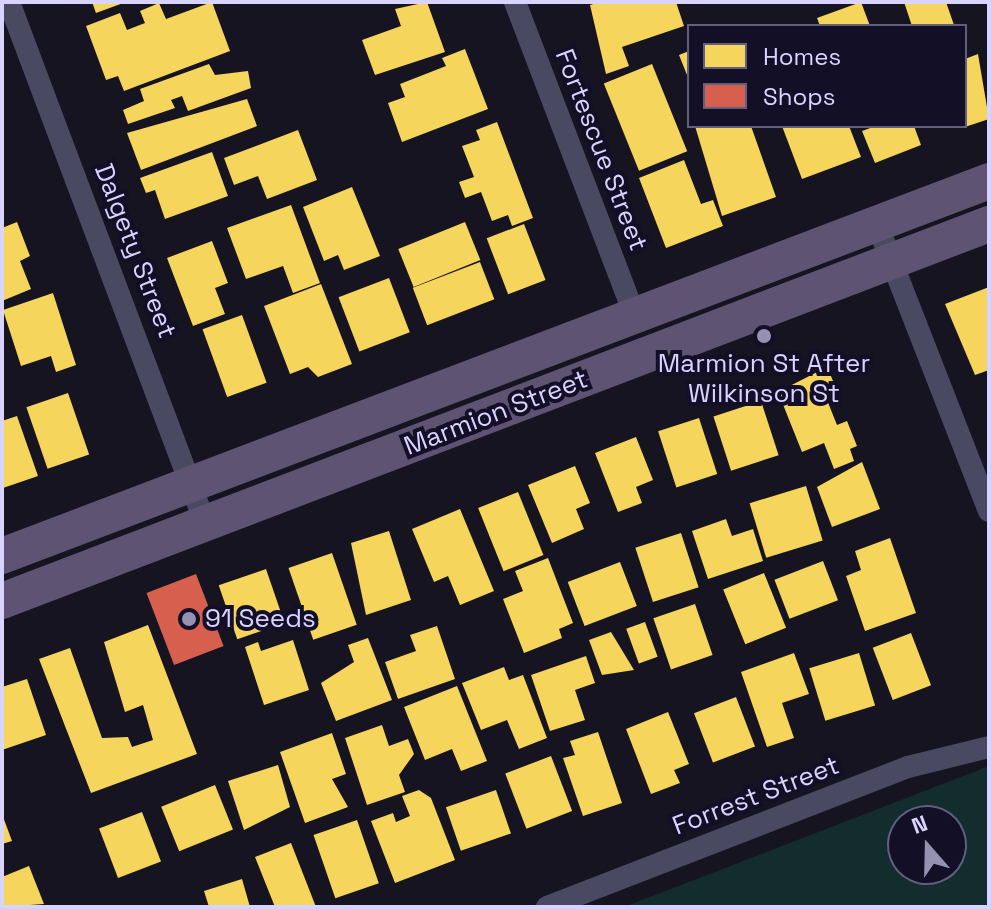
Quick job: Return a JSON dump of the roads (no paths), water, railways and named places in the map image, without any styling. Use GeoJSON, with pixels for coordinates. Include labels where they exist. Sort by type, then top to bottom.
{"type":"FeatureCollection","features":[{"type":"Feature","properties":{"kind":"main road","name":"Marmion Street"},"geometry":{"type":"LineString","coordinates":[[2,556],[989,181]]}},
{"type":"Feature","properties":{"kind":"main road","name":"Marmion Street"},"geometry":{"type":"LineString","coordinates":[[2,601],[989,224]]}},
{"type":"Feature","properties":{"kind":"street","name":"Dalgety Street"},"geometry":{"type":"LineString","coordinates":[[9,2],[193,484],[205,523]]}},
{"type":"Feature","properties":{"kind":"street","name":"Fortescue Street"},"geometry":{"type":"LineString","coordinates":[[515,2],[635,317]]}},
{"type":"Feature","properties":{"kind":"street"},"geometry":{"type":"LineString","coordinates":[[877,224],[989,511]]}},
{"type":"Feature","properties":{"kind":"street","name":"Forrest Street"},"geometry":{"type":"LineString","coordinates":[[547,907],[908,767],[989,747]]}},
{"type":"Feature","properties":{"kind":"place","name":"Marmion St After Wilkinson St"},"geometry":{"type":"Point","coordinates":[764,336]}},
{"type":"Feature","properties":{"kind":"place","name":"91 Seeds"},"geometry":{"type":"Point","coordinates":[189,619]}}]}
